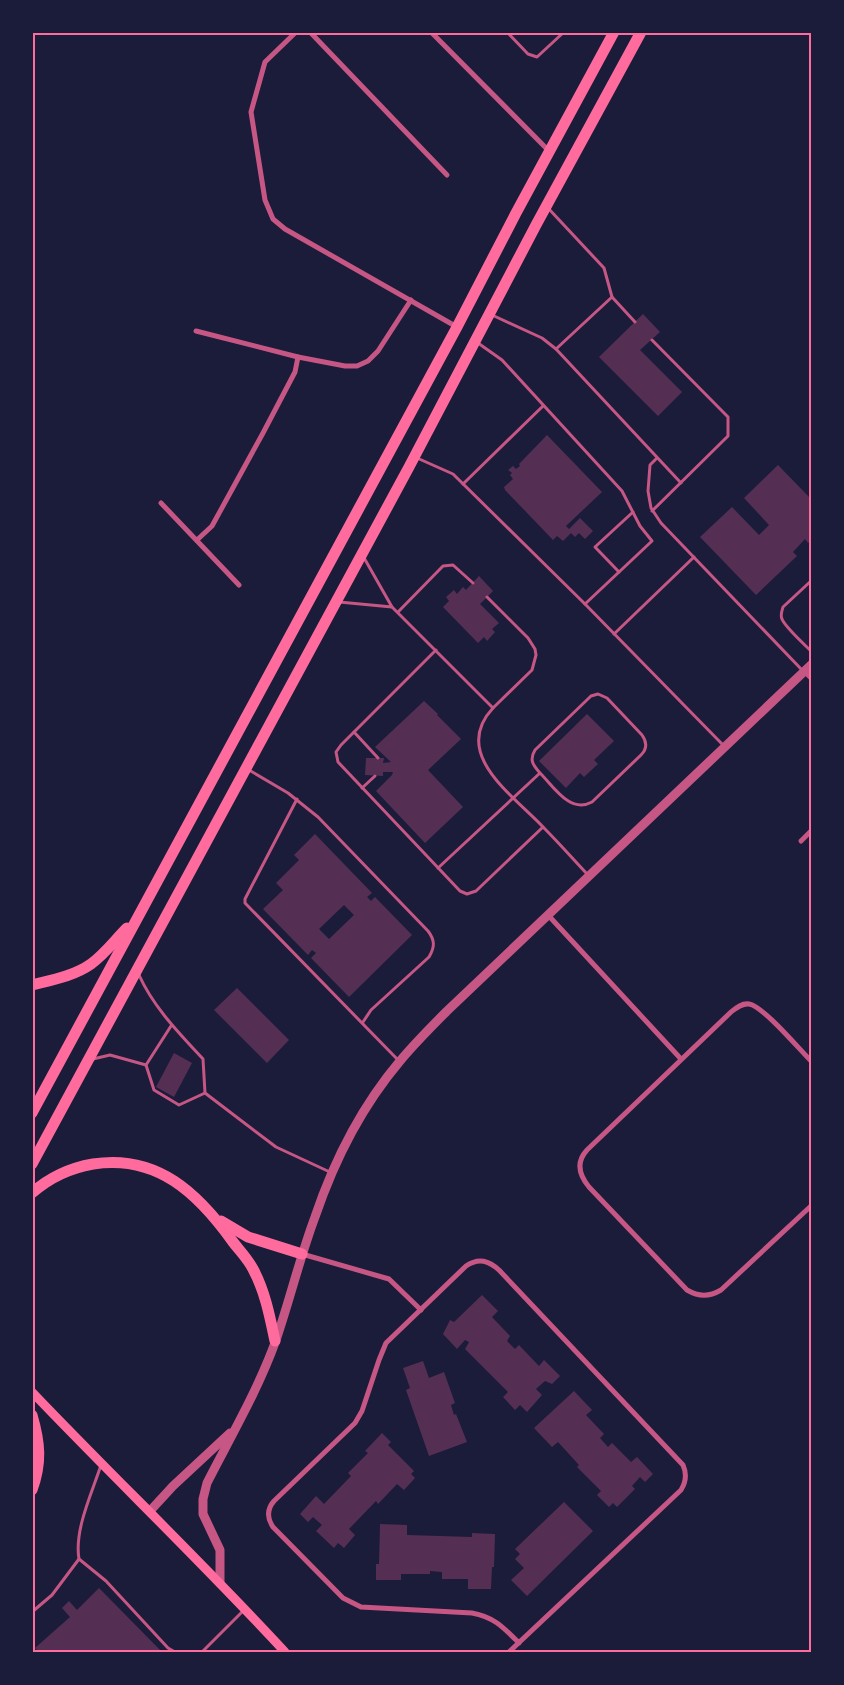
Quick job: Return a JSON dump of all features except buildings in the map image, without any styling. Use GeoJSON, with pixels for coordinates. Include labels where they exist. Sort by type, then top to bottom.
{"type":"FeatureCollection","features":[{"type":"Feature","properties":{"kind":"highway"},"geometry":{"type":"LineString","coordinates":[[32,1113],[457,327],[614,32]]}},
{"type":"Feature","properties":{"kind":"highway"},"geometry":{"type":"LineString","coordinates":[[32,1164],[415,457],[546,206],[641,32]]}},
{"type":"Feature","properties":{"kind":"highway"},"geometry":{"type":"LineString","coordinates":[[32,985],[77,972],[90,964],[101,955],[138,915]]}},
{"type":"Feature","properties":{"kind":"highway"},"geometry":{"type":"LineString","coordinates":[[32,1193],[44,1182],[65,1171],[85,1165],[120,1162],[154,1169],[168,1176],[186,1189],[217,1219],[253,1269],[267,1304],[276,1341]]}},
{"type":"Feature","properties":{"kind":"highway"},"geometry":{"type":"LineString","coordinates":[[217,1219],[248,1237],[302,1254]]}},
{"type":"Feature","properties":{"kind":"highway"},"geometry":{"type":"LineString","coordinates":[[32,1415],[38,1435],[40,1454],[38,1473],[32,1490]]}},
{"type":"Feature","properties":{"kind":"main road"},"geometry":{"type":"LineString","coordinates":[[32,1392],[101,1465],[150,1511],[285,1652]]}},
{"type":"Feature","properties":{"kind":"street"},"geometry":{"type":"LineString","coordinates":[[296,32],[265,62],[251,112],[266,200],[272,219],[279,226],[457,327]]}},
{"type":"Feature","properties":{"kind":"street"},"geometry":{"type":"LineString","coordinates":[[310,32],[447,175]]}},
{"type":"Feature","properties":{"kind":"street"},"geometry":{"type":"LineString","coordinates":[[432,32],[550,152]]}},
{"type":"Feature","properties":{"kind":"street"},"geometry":{"type":"LineString","coordinates":[[196,331],[298,357],[345,366],[357,366],[368,361],[378,351],[411,300]]}},
{"type":"Feature","properties":{"kind":"street"},"geometry":{"type":"LineString","coordinates":[[197,540],[212,526],[295,372],[298,357]]}},
{"type":"Feature","properties":{"kind":"street"},"geometry":{"type":"LineString","coordinates":[[161,503],[240,585]]}},
{"type":"Feature","properties":{"kind":"street"},"geometry":{"type":"LineString","coordinates":[[220,1583],[220,1550],[203,1514],[206,1483],[253,1395],[276,1341],[302,1254],[332,1174],[361,1117],[379,1089],[400,1061],[447,1011],[812,664]]}},
{"type":"Feature","properties":{"kind":"street"},"geometry":{"type":"LineString","coordinates":[[804,672],[812,679]]}},
{"type":"Feature","properties":{"kind":"street"},"geometry":{"type":"LineString","coordinates":[[801,841],[812,830]]}},
{"type":"Feature","properties":{"kind":"street"},"geometry":{"type":"LineString","coordinates":[[548,915],[682,1059]]}},
{"type":"Feature","properties":{"kind":"street"},"geometry":{"type":"LineString","coordinates":[[812,1062],[762,1011],[748,1004],[739,1006],[584,1154],[580,1163],[580,1172],[588,1187],[687,1290],[701,1296],[711,1295],[721,1290],[812,1205]]}},
{"type":"Feature","properties":{"kind":"street"},"geometry":{"type":"LineString","coordinates":[[302,1254],[389,1279],[421,1310]]}},
{"type":"Feature","properties":{"kind":"street"},"geometry":{"type":"LineString","coordinates":[[509,1652],[681,1490],[685,1484],[686,1470],[679,1460],[499,1270],[488,1262],[476,1261],[466,1266],[386,1343],[362,1411],[355,1422],[274,1501],[268,1511],[273,1527],[343,1598],[365,1608],[472,1612],[481,1614],[499,1623],[518,1643]]}},
{"type":"Feature","properties":{"kind":"street"},"geometry":{"type":"LineString","coordinates":[[150,1511],[173,1486],[235,1428]]}},
{"type":"Feature","properties":{"kind":"lane"},"geometry":{"type":"LineString","coordinates":[[507,32],[528,54],[537,57],[564,32]]}},
{"type":"Feature","properties":{"kind":"lane"},"geometry":{"type":"LineString","coordinates":[[546,206],[604,268],[612,297],[635,322]]}},
{"type":"Feature","properties":{"kind":"lane"},"geometry":{"type":"LineString","coordinates":[[556,350],[612,297]]}},
{"type":"Feature","properties":{"kind":"lane"},"geometry":{"type":"LineString","coordinates":[[489,314],[542,338],[556,350],[681,483]]}},
{"type":"Feature","properties":{"kind":"lane"},"geometry":{"type":"LineString","coordinates":[[652,340],[728,417],[728,436],[652,511]]}},
{"type":"Feature","properties":{"kind":"lane"},"geometry":{"type":"LineString","coordinates":[[475,341],[502,360],[622,491],[640,526],[652,541],[585,604]]}},
{"type":"Feature","properties":{"kind":"lane"},"geometry":{"type":"LineString","coordinates":[[464,484],[543,406]]}},
{"type":"Feature","properties":{"kind":"lane"},"geometry":{"type":"LineString","coordinates":[[415,457],[453,474],[464,484],[725,747]]}},
{"type":"Feature","properties":{"kind":"lane"},"geometry":{"type":"LineString","coordinates":[[657,458],[650,465],[648,491],[652,511],[661,523],[804,672]]}},
{"type":"Feature","properties":{"kind":"lane"},"geometry":{"type":"LineString","coordinates":[[619,572],[595,547],[633,512]]}},
{"type":"Feature","properties":{"kind":"lane"},"geometry":{"type":"LineString","coordinates":[[362,554],[392,607],[493,708]]}},
{"type":"Feature","properties":{"kind":"lane"},"geometry":{"type":"LineString","coordinates":[[614,634],[694,557]]}},
{"type":"Feature","properties":{"kind":"lane"},"geometry":{"type":"LineString","coordinates":[[398,612],[444,566],[453,565],[472,583]]}},
{"type":"Feature","properties":{"kind":"lane"},"geometry":{"type":"LineString","coordinates":[[812,580],[783,607],[782,619],[812,652]]}},
{"type":"Feature","properties":{"kind":"lane"},"geometry":{"type":"LineString","coordinates":[[487,597],[528,638],[535,649],[536,655],[532,670],[486,716],[479,742],[479,752],[491,774],[588,875]]}},
{"type":"Feature","properties":{"kind":"lane"},"geometry":{"type":"LineString","coordinates":[[336,602],[392,607]]}},
{"type":"Feature","properties":{"kind":"lane"},"geometry":{"type":"LineString","coordinates":[[436,650],[338,749],[336,759],[460,891],[467,894],[473,893],[543,827]]}},
{"type":"Feature","properties":{"kind":"lane"},"geometry":{"type":"LineString","coordinates":[[594,694],[607,698],[642,735],[645,741],[645,749],[641,755],[592,802],[585,806],[576,806],[568,802],[540,773],[532,762],[534,750],[594,694]]}},
{"type":"Feature","properties":{"kind":"lane"},"geometry":{"type":"LineString","coordinates":[[354,732],[378,758]]}},
{"type":"Feature","properties":{"kind":"lane"},"geometry":{"type":"LineString","coordinates":[[246,768],[297,798],[318,817],[428,931],[433,940],[433,948],[428,957],[371,1010],[363,1022]]}},
{"type":"Feature","properties":{"kind":"lane"},"geometry":{"type":"LineString","coordinates":[[438,868],[540,773]]}},
{"type":"Feature","properties":{"kind":"lane"},"geometry":{"type":"LineString","coordinates":[[362,788],[375,776]]}},
{"type":"Feature","properties":{"kind":"lane"},"geometry":{"type":"LineString","coordinates":[[297,798],[245,898],[245,903],[400,1061]]}},
{"type":"Feature","properties":{"kind":"lane"},"geometry":{"type":"LineString","coordinates":[[137,970],[146,991],[171,1026],[203,1059],[205,1093],[276,1147],[332,1174]]}},
{"type":"Feature","properties":{"kind":"lane"},"geometry":{"type":"LineString","coordinates":[[146,1065],[171,1026]]}},
{"type":"Feature","properties":{"kind":"lane"},"geometry":{"type":"LineString","coordinates":[[89,1059],[110,1055],[146,1065]]}},
{"type":"Feature","properties":{"kind":"lane"},"geometry":{"type":"LineString","coordinates":[[146,1065],[154,1090],[179,1105],[205,1093]]}},
{"type":"Feature","properties":{"kind":"lane"},"geometry":{"type":"LineString","coordinates":[[101,1465],[85,1512],[77,1547],[79,1559],[106,1581],[168,1648],[175,1652]]}},
{"type":"Feature","properties":{"kind":"lane"},"geometry":{"type":"LineString","coordinates":[[32,1612],[52,1595],[79,1559]]}},
{"type":"Feature","properties":{"kind":"lane"},"geometry":{"type":"LineString","coordinates":[[202,1652],[245,1609]]}}]}
